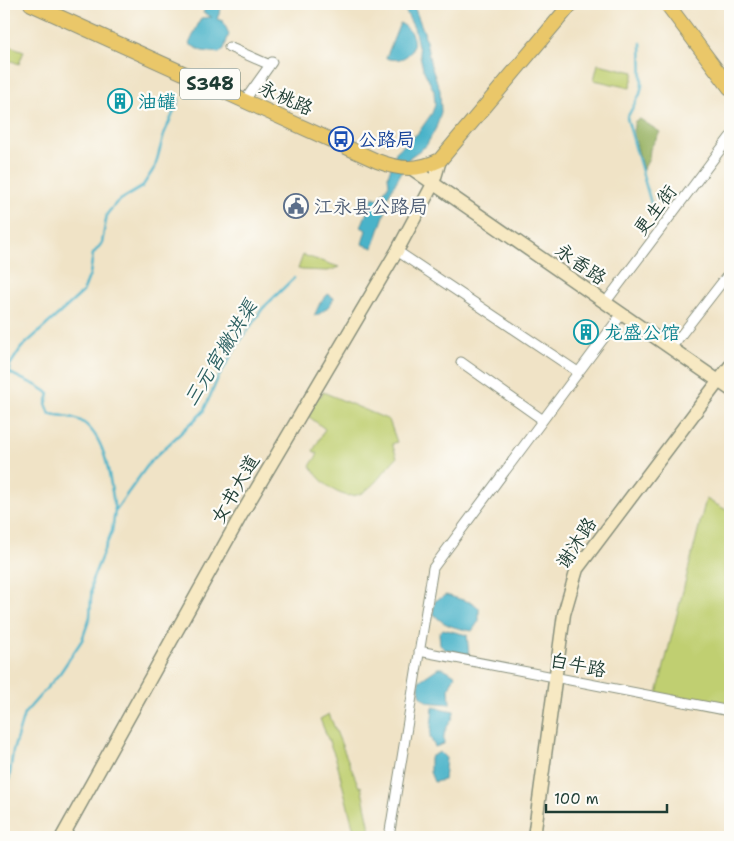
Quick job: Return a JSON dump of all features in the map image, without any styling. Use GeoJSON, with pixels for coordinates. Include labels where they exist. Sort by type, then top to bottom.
{"type":"FeatureCollection","features":[{"type":"Feature","properties":{"kind":"main road","name":"永桃路"},"geometry":{"type":"LineString","coordinates":[[31,4],[389,165],[411,168]]}},
{"type":"Feature","properties":{"kind":"main road"},"geometry":{"type":"LineString","coordinates":[[411,168],[419,169],[435,162],[571,4]]}},
{"type":"Feature","properties":{"kind":"main road"},"geometry":{"type":"LineString","coordinates":[[667,4],[726,75],[730,88]]}},
{"type":"Feature","properties":{"kind":"main road","name":"女书大道"},"geometry":{"type":"LineString","coordinates":[[62,837],[240,517],[397,251],[433,184],[435,162]]}},
{"type":"Feature","properties":{"kind":"main road","name":"永香路"},"geometry":{"type":"LineString","coordinates":[[411,168],[730,389]]}},
{"type":"Feature","properties":{"kind":"main road","name":"谢沐路"},"geometry":{"type":"LineString","coordinates":[[534,837],[568,597],[577,569],[730,366]]}},
{"type":"Feature","properties":{"kind":"street"},"geometry":{"type":"LineString","coordinates":[[229,47],[271,63],[245,100]]}},
{"type":"Feature","properties":{"kind":"street","name":"更生街"},"geometry":{"type":"LineString","coordinates":[[605,303],[730,137]]}},
{"type":"Feature","properties":{"kind":"street"},"geometry":{"type":"LineString","coordinates":[[397,251],[578,372]]}},
{"type":"Feature","properties":{"kind":"street"},"geometry":{"type":"LineString","coordinates":[[671,348],[730,272]]}},
{"type":"Feature","properties":{"kind":"street"},"geometry":{"type":"LineString","coordinates":[[389,837],[433,568],[621,314]]}},
{"type":"Feature","properties":{"kind":"street"},"geometry":{"type":"LineString","coordinates":[[461,362],[543,420]]}},
{"type":"Feature","properties":{"kind":"street","name":"白牛路"},"geometry":{"type":"LineString","coordinates":[[419,651],[730,711]]}},
{"type":"Feature","properties":{"kind":"green space"},"geometry":{"type":"Polygon","coordinates":[[[4,44],[24,51],[19,64],[4,58],[4,44]]]}},
{"type":"Feature","properties":{"kind":"green space"},"geometry":{"type":"Polygon","coordinates":[[[598,64],[634,72],[630,88],[594,80],[598,64]]]}},
{"type":"Feature","properties":{"kind":"green space"},"geometry":{"type":"Polygon","coordinates":[[[640,119],[660,132],[650,149],[649,159],[643,170],[633,131],[635,121],[640,119]]]}},
{"type":"Feature","properties":{"kind":"green space"},"geometry":{"type":"Polygon","coordinates":[[[303,255],[339,267],[328,271],[298,269],[303,255]]]}},
{"type":"Feature","properties":{"kind":"green space"},"geometry":{"type":"Polygon","coordinates":[[[323,392],[389,420],[397,442],[392,444],[397,457],[374,484],[357,495],[349,496],[334,490],[320,479],[310,466],[318,454],[313,451],[325,429],[308,416],[318,395],[321,396],[323,392]]]}},
{"type":"Feature","properties":{"kind":"green space"},"geometry":{"type":"Polygon","coordinates":[[[706,499],[730,512],[730,713],[657,694],[706,499]]]}},
{"type":"Feature","properties":{"kind":"green space"},"geometry":{"type":"Polygon","coordinates":[[[329,714],[359,787],[361,786],[370,829],[354,831],[336,759],[320,719],[329,714]]]}},
{"type":"Feature","properties":{"kind":"water"},"geometry":{"type":"Polygon","coordinates":[[[207,4],[223,4],[217,19],[223,21],[229,34],[224,49],[219,53],[202,51],[189,44],[201,18],[212,17],[203,13],[207,4]]]}},
{"type":"Feature","properties":{"kind":"water"},"geometry":{"type":"Polygon","coordinates":[[[402,4],[413,4],[424,32],[431,66],[440,90],[441,112],[436,128],[426,146],[410,157],[386,200],[389,201],[373,248],[362,244],[366,230],[361,227],[373,197],[379,199],[389,184],[388,176],[396,152],[418,133],[432,113],[435,105],[434,91],[423,69],[414,28],[402,4]]]}},
{"type":"Feature","properties":{"kind":"water"},"geometry":{"type":"Polygon","coordinates":[[[400,23],[412,35],[412,49],[403,58],[395,60],[386,58],[400,23]]]}},
{"type":"Feature","properties":{"kind":"water"},"geometry":{"type":"Polygon","coordinates":[[[328,294],[334,298],[333,301],[323,311],[314,316],[320,303],[328,294]]]}},
{"type":"Feature","properties":{"kind":"water"},"geometry":{"type":"Polygon","coordinates":[[[446,595],[473,603],[479,608],[479,621],[472,631],[446,624],[433,613],[435,601],[446,595]]]}},
{"type":"Feature","properties":{"kind":"water"},"geometry":{"type":"Polygon","coordinates":[[[443,629],[467,635],[469,655],[444,649],[440,644],[439,633],[443,629]]]}},
{"type":"Feature","properties":{"kind":"water"},"geometry":{"type":"Polygon","coordinates":[[[438,668],[443,668],[455,675],[449,688],[450,704],[427,701],[423,699],[419,689],[419,681],[438,668]]]}},
{"type":"Feature","properties":{"kind":"water"},"geometry":{"type":"Polygon","coordinates":[[[433,707],[454,711],[452,720],[446,729],[444,744],[435,747],[430,737],[433,707]]]}},
{"type":"Feature","properties":{"kind":"water"},"geometry":{"type":"Polygon","coordinates":[[[440,752],[446,758],[444,780],[434,782],[430,772],[430,757],[440,752]]]}},
{"type":"Feature","properties":{"kind":"waterway"},"geometry":{"type":"LineString","coordinates":[[641,43],[642,85],[640,94],[627,118],[652,207]]}},
{"type":"Feature","properties":{"kind":"waterway","name":"三元宫撇洪渠"},"geometry":{"type":"LineString","coordinates":[[115,511],[109,474],[97,438],[81,421],[50,414],[46,404],[49,394],[9,372],[10,365],[21,348],[83,292],[90,274],[93,254],[102,243],[107,214],[117,202],[142,187],[155,167],[164,134],[179,100]]}},
{"type":"Feature","properties":{"kind":"waterway","name":"三元宫撇洪渠"},"geometry":{"type":"LineString","coordinates":[[4,816],[13,751],[24,714],[60,673],[82,640],[90,617],[92,580],[112,531],[115,511],[150,462],[203,412],[218,378],[238,344],[263,308],[294,278]]}},
{"type":"Feature","properties":{"kind":"place","name":"油罐"},"geometry":{"type":"Point","coordinates":[120,101]}},
{"type":"Feature","properties":{"kind":"place","name":"公路局"},"geometry":{"type":"Point","coordinates":[341,139]}},
{"type":"Feature","properties":{"kind":"place","name":"江永县公路局"},"geometry":{"type":"Point","coordinates":[296,206]}},
{"type":"Feature","properties":{"kind":"place","name":"龙盛公馆"},"geometry":{"type":"Point","coordinates":[586,332]}}]}
